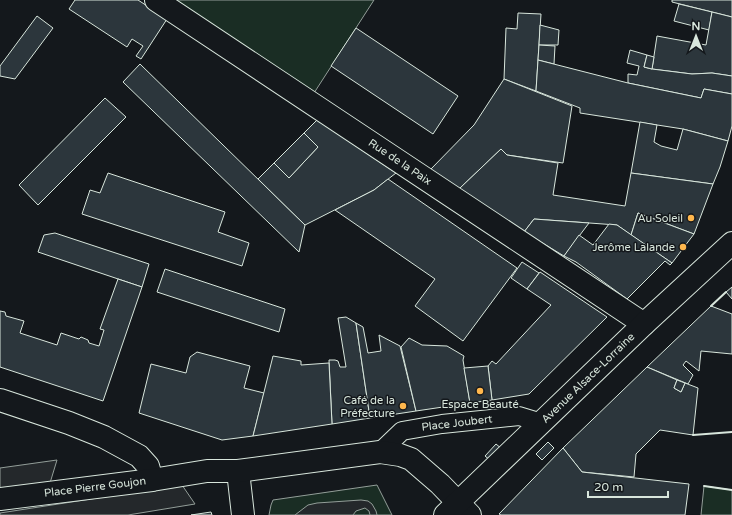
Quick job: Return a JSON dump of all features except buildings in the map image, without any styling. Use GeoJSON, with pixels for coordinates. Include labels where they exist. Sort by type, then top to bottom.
{"type":"FeatureCollection","features":[{"type":"Feature","properties":{"kind":"street","name":"Rue de la Paix"},"geometry":{"type":"LineString","coordinates":[[156,0],[644,324]]}},
{"type":"Feature","properties":{"kind":"street","name":"Avenue Alsace-Lorraine"},"geometry":{"type":"LineString","coordinates":[[458,511],[542,423],[644,324],[732,243]]}},
{"type":"Feature","properties":{"kind":"street","name":"Place Pierre Goujon"},"geometry":{"type":"LineString","coordinates":[[0,400],[69,423],[104,437],[139,456],[148,466],[152,480]]}},
{"type":"Feature","properties":{"kind":"street","name":"Place Joubert"},"geometry":{"type":"LineString","coordinates":[[380,452],[402,431],[415,428],[519,416],[542,423]]}},
{"type":"Feature","properties":{"kind":"street"},"geometry":{"type":"LineString","coordinates":[[242,515],[238,471],[380,452],[400,455],[411,459],[458,511]]}},
{"type":"Feature","properties":{"kind":"street","name":"Place Pierre Goujon"},"geometry":{"type":"LineString","coordinates":[[0,499],[152,480],[207,471],[238,471]]}},
{"type":"Feature","properties":{"kind":"green space"},"geometry":{"type":"Polygon","coordinates":[[[173,0],[374,0],[314,93],[173,0]]]}},
{"type":"Feature","properties":{"kind":"green space"},"geometry":{"type":"Polygon","coordinates":[[[377,485],[392,515],[269,515],[273,500],[377,485]]]}},
{"type":"Feature","properties":{"kind":"green space"},"geometry":{"type":"Polygon","coordinates":[[[704,486],[732,490],[732,515],[701,515],[704,486]]]}},
{"type":"Feature","properties":{"kind":"shaded area"},"geometry":{"type":"Polygon","coordinates":[[[57,460],[50,483],[0,490],[0,468],[57,460]]]}},
{"type":"Feature","properties":{"kind":"shaded area"},"geometry":{"type":"Polygon","coordinates":[[[182,485],[195,504],[128,515],[0,515],[0,513],[182,485]]]}},
{"type":"Feature","properties":{"kind":"shaded area"},"geometry":{"type":"Polygon","coordinates":[[[361,500],[368,501],[372,504],[377,515],[370,515],[369,511],[365,508],[356,511],[353,515],[295,515],[308,505],[361,500]]]}},
{"type":"Feature","properties":{"kind":"wall"},"geometry":{"type":"LineString","coordinates":[[711,306],[726,292]]}},
{"type":"Feature","properties":{"kind":"wall"},"geometry":{"type":"LineString","coordinates":[[693,435],[732,432]]}},
{"type":"Feature","properties":{"kind":"wall"},"geometry":{"type":"LineString","coordinates":[[704,486],[732,490]]}},
{"type":"Feature","properties":{"kind":"place","name":"Au Soleil"},"geometry":{"type":"Point","coordinates":[691,218]}},
{"type":"Feature","properties":{"kind":"place","name":"Jerôme Lalande"},"geometry":{"type":"Point","coordinates":[683,247]}},
{"type":"Feature","properties":{"kind":"place","name":"Espace Beauté"},"geometry":{"type":"Point","coordinates":[480,391]}},
{"type":"Feature","properties":{"kind":"place","name":"Café de la Préfecture"},"geometry":{"type":"Point","coordinates":[403,406]}}]}
